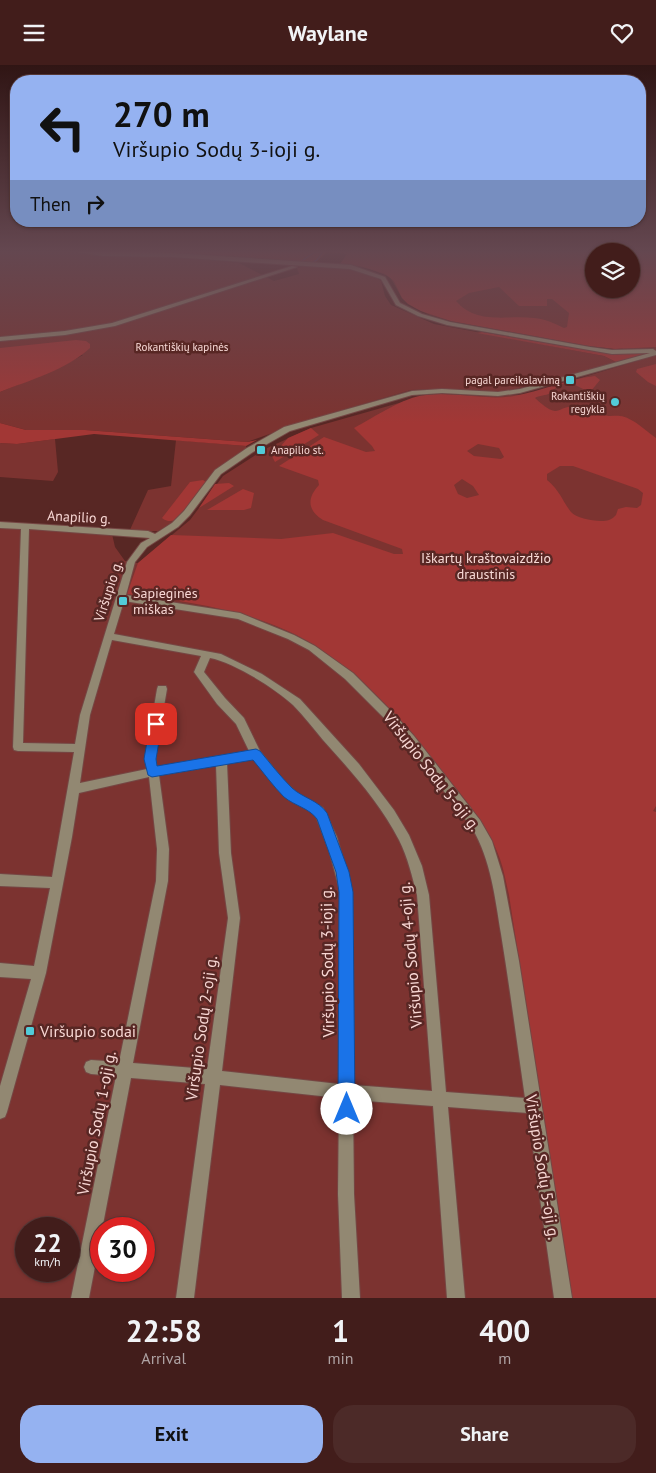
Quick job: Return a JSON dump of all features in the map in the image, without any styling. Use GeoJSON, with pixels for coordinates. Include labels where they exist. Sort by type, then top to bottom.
{"type":"FeatureCollection","features":[{"type":"Feature","properties":{"kind":"street"},"geometry":{"type":"LineString","coordinates":[[0,339],[74,332],[113,325],[165,308]]}},
{"type":"Feature","properties":{"kind":"street"},"geometry":{"type":"LineString","coordinates":[[404,308],[438,321],[590,349],[656,352]]}},
{"type":"Feature","properties":{"kind":"street","name":"Viršupio g."},"geometry":{"type":"LineString","coordinates":[[0,1112],[40,973],[74,789],[85,715],[133,558],[140,549],[175,525],[187,513],[218,472],[265,441],[295,426],[418,392],[442,391],[498,394],[520,391],[628,362],[656,352]]}},
{"type":"Feature","properties":{"kind":"street","name":"Anapilio g."},"geometry":{"type":"LineString","coordinates":[[0,525],[148,534],[156,537]]}},
{"type":"Feature","properties":{"kind":"street"},"geometry":{"type":"LineString","coordinates":[[25,527],[18,747],[80,748]]}},
{"type":"Feature","properties":{"kind":"street","name":"Viršupio Sodų 5-oji g."},"geometry":{"type":"LineString","coordinates":[[121,597],[240,616],[290,637],[326,657],[349,675],[410,739],[476,824],[486,841],[493,860],[512,961],[563,1298]]}},
{"type":"Feature","properties":{"kind":"street","name":"Viršupio Sodų 4-oji g."},"geometry":{"type":"LineString","coordinates":[[108,637],[207,654],[232,662],[291,698],[364,778],[394,818],[416,863],[423,895],[438,1100],[456,1298]]}},
{"type":"Feature","properties":{"kind":"street","name":"Viršupio Sodų 3-ioji g."},"geometry":{"type":"LineString","coordinates":[[207,654],[199,672],[221,701],[240,721],[256,754],[288,792],[301,802],[319,811],[342,872],[346,892],[347,918],[346,1194],[351,1298]]}},
{"type":"Feature","properties":{"kind":"street","name":"Viršupio Sodų 1-oji g."},"geometry":{"type":"LineString","coordinates":[[80,1298],[162,881],[163,849],[156,785],[150,759],[162,689]]}},
{"type":"Feature","properties":{"kind":"street"},"geometry":{"type":"LineString","coordinates":[[74,789],[152,772],[256,754]]}},
{"type":"Feature","properties":{"kind":"street","name":"Viršupio Sodų 2-oji g."},"geometry":{"type":"LineString","coordinates":[[185,1298],[234,918],[225,853],[221,761]]}},
{"type":"Feature","properties":{"kind":"street"},"geometry":{"type":"LineString","coordinates":[[0,880],[57,883]]}},
{"type":"Feature","properties":{"kind":"street"},"geometry":{"type":"LineString","coordinates":[[0,970],[40,973]]}},
{"type":"Feature","properties":{"kind":"street"},"geometry":{"type":"LineString","coordinates":[[91,1067],[125,1068],[347,1092],[534,1106]]}},
{"type":"Feature","properties":{"kind":"green space","name":"Rokantiškių kapinės"},"geometry":{"type":"Polygon","coordinates":[[[0,308],[397,308],[434,324],[604,356],[618,363],[507,391],[411,390],[318,417],[247,442],[85,430],[26,430],[0,423],[0,392],[58,368],[83,355],[0,348],[0,308]]]}},
{"type":"Feature","properties":{"kind":"green space"},"geometry":{"type":"Polygon","coordinates":[[[414,308],[656,308],[656,1298],[0,1298],[0,527],[112,534],[115,547],[125,561],[138,563],[190,520],[223,476],[265,449],[311,428],[427,395],[524,395],[637,361],[622,348],[589,346],[451,321],[430,315],[414,308]]]}},
{"type":"Feature","properties":{"kind":"green space"},"geometry":{"type":"Polygon","coordinates":[[[415,308],[463,308],[482,316],[538,319],[549,321],[564,328],[567,327],[569,313],[562,308],[656,308],[656,347],[615,349],[589,346],[451,321],[415,308]]]}},
{"type":"Feature","properties":{"kind":"green space"},"geometry":{"type":"Polygon","coordinates":[[[482,332],[604,353],[644,354],[618,363],[604,356],[477,333],[482,332]]]}},
{"type":"Feature","properties":{"kind":"green space"},"geometry":{"type":"Polygon","coordinates":[[[76,340],[86,341],[90,344],[90,348],[59,368],[0,392],[0,348],[76,340]]]}},
{"type":"Feature","properties":{"kind":"green space"},"geometry":{"type":"Polygon","coordinates":[[[656,364],[656,386],[636,372],[637,369],[656,364]]]}},
{"type":"Feature","properties":{"kind":"green space","name":"Iškartų kraštovaizdžio draustinis"},"geometry":{"type":"Polygon","coordinates":[[[595,376],[600,380],[591,391],[571,383],[565,383],[548,394],[535,398],[550,410],[555,411],[574,406],[583,407],[608,416],[625,417],[656,438],[656,806],[653,811],[656,812],[656,1298],[571,1298],[509,895],[495,846],[473,810],[396,715],[346,668],[309,642],[289,631],[245,615],[197,604],[127,594],[138,563],[171,535],[281,539],[333,533],[394,554],[403,554],[402,549],[323,520],[314,512],[310,504],[312,495],[319,485],[318,480],[279,466],[324,437],[366,452],[375,451],[354,428],[408,399],[437,394],[492,397],[514,396],[564,382],[595,376]],[[478,444],[467,451],[474,456],[501,459],[504,457],[499,448],[478,444]],[[560,466],[547,474],[547,480],[558,492],[571,512],[589,520],[609,520],[616,515],[618,509],[626,507],[637,508],[641,505],[643,493],[638,489],[573,466],[560,466]],[[462,479],[454,485],[458,494],[467,498],[479,495],[473,486],[462,479]]]}},
{"type":"Feature","properties":{"kind":"green space"},"geometry":{"type":"Polygon","coordinates":[[[0,423],[26,430],[85,430],[247,442],[257,440],[246,446],[94,434],[17,444],[0,443],[0,423]]]}},
{"type":"Feature","properties":{"kind":"green space"},"geometry":{"type":"Polygon","coordinates":[[[311,428],[319,435],[275,462],[272,456],[288,438],[311,428]]]}},
{"type":"Feature","properties":{"kind":"green space"},"geometry":{"type":"Polygon","coordinates":[[[55,439],[58,472],[53,481],[0,477],[0,443],[17,444],[55,439]]]}},
{"type":"Feature","properties":{"kind":"green space"},"geometry":{"type":"Polygon","coordinates":[[[176,440],[246,446],[246,450],[206,482],[175,521],[158,531],[129,532],[148,490],[171,486],[176,440]]]}},
{"type":"Feature","properties":{"kind":"green space"},"geometry":{"type":"Polygon","coordinates":[[[203,480],[206,482],[203,488],[181,516],[175,520],[168,521],[162,518],[190,482],[203,480]]]}},
{"type":"Feature","properties":{"kind":"green space"},"geometry":{"type":"Polygon","coordinates":[[[229,483],[234,486],[199,508],[215,484],[229,483]]]}},
{"type":"Feature","properties":{"kind":"green space"},"geometry":{"type":"Polygon","coordinates":[[[243,489],[254,493],[251,508],[244,510],[207,510],[243,489]]]}},
{"type":"Feature","properties":{"kind":"place","name":"pagal pareikalavimą"},"geometry":{"type":"Point","coordinates":[570,380]}},
{"type":"Feature","properties":{"kind":"place","name":"Rokantiškių regykla"},"geometry":{"type":"Point","coordinates":[615,402]}},
{"type":"Feature","properties":{"kind":"place","name":"Anapilio st."},"geometry":{"type":"Point","coordinates":[261,450]}},
{"type":"Feature","properties":{"kind":"place","name":"Sapieginės miškas"},"geometry":{"type":"Point","coordinates":[123,601]}},
{"type":"Feature","properties":{"kind":"place","name":"Viršupio sodai"},"geometry":{"type":"Point","coordinates":[30,1031]}},
{"type":"Feature","properties":{"kind":"route"},"geometry":{"type":"LineString","coordinates":[[156,724],[150,759],[152,772],[256,754],[288,792],[301,802],[316,808],[322,817],[342,872],[346,892],[347,1109]]}}]}
